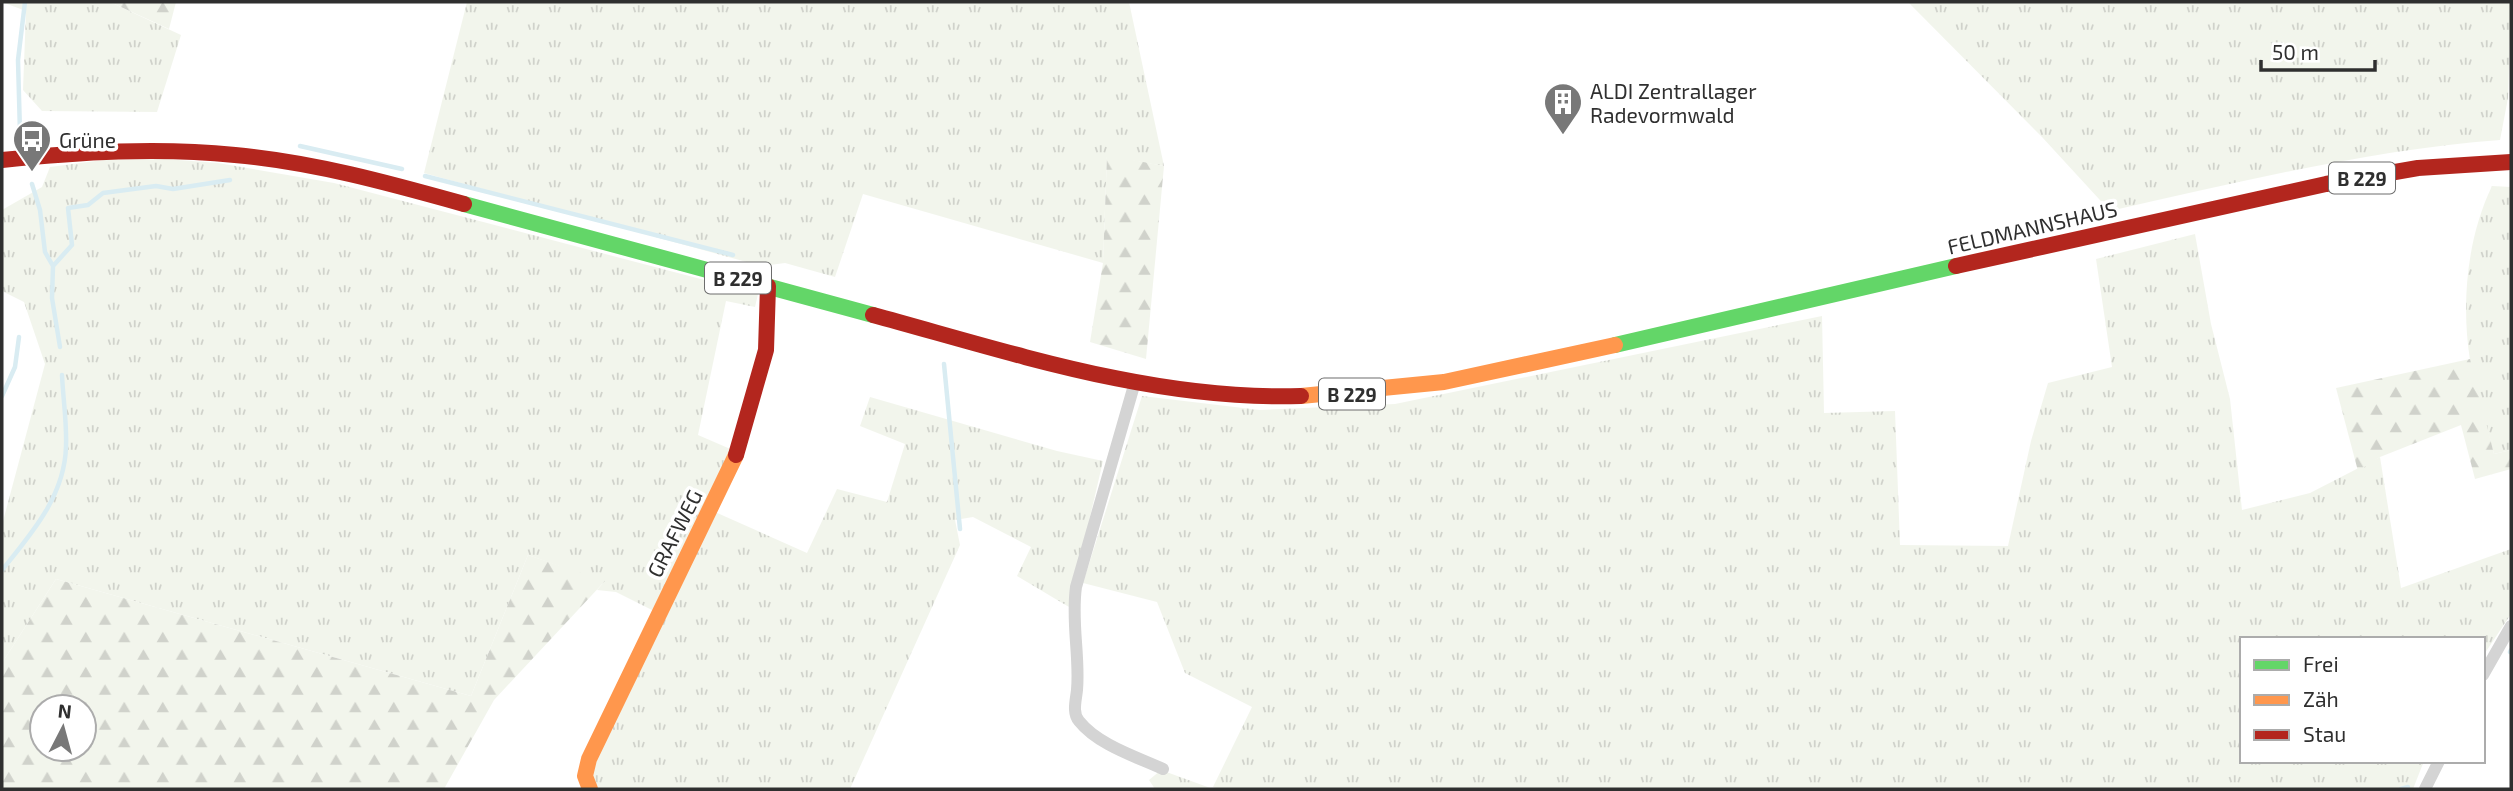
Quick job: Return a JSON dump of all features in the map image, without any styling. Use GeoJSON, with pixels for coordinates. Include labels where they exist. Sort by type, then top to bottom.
{"type":"FeatureCollection","features":[{"type":"Feature","properties":{"kind":"main road","name":"B 229"},"geometry":{"type":"LineString","coordinates":[[2,160],[138,150],[204,153],[278,161],[412,190],[1135,382]]}},
{"type":"Feature","properties":{"kind":"main road","name":"FELDMANNSHAUS"},"geometry":{"type":"LineString","coordinates":[[1135,382],[1220,394],[1323,396],[1444,382],[2044,244],[2279,194],[2440,164],[2511,162]]}},
{"type":"Feature","properties":{"kind":"main road","name":"GRAFWEG"},"geometry":{"type":"LineString","coordinates":[[590,789],[585,776],[589,759],[741,445],[766,350],[768,286]]}},
{"type":"Feature","properties":{"kind":"street"},"geometry":{"type":"LineString","coordinates":[[1135,382],[1076,587],[1073,612],[1078,670],[1075,712],[1081,724],[1100,737],[1163,769]]}},
{"type":"Feature","properties":{"kind":"street"},"geometry":{"type":"LineString","coordinates":[[2485,672],[2511,626]]}},
{"type":"Feature","properties":{"kind":"street"},"geometry":{"type":"LineString","coordinates":[[2425,789],[2438,763]]}},
{"type":"Feature","properties":{"kind":"green space"},"geometry":{"type":"Polygon","coordinates":[[[2,2],[110,2],[181,35],[157,112],[42,111],[23,90],[26,11],[2,2]]]}},
{"type":"Feature","properties":{"kind":"green space"},"geometry":{"type":"Polygon","coordinates":[[[110,2],[176,2],[169,29],[110,2]]]}},
{"type":"Feature","properties":{"kind":"green space"},"geometry":{"type":"Polygon","coordinates":[[[467,2],[1129,2],[1164,166],[1107,156],[1103,263],[863,194],[835,277],[785,263],[761,266],[424,173],[467,2]]]}},
{"type":"Feature","properties":{"kind":"green space"},"geometry":{"type":"Polygon","coordinates":[[[1908,2],[2511,2],[2508,98],[2500,140],[2353,159],[2110,211],[2042,137],[1908,2]]]}},
{"type":"Feature","properties":{"kind":"green space"},"geometry":{"type":"Polygon","coordinates":[[[1107,155],[1164,166],[1146,359],[1090,342],[1103,263],[1107,155]]]}},
{"type":"Feature","properties":{"kind":"green space"},"geometry":{"type":"Polygon","coordinates":[[[165,159],[218,163],[334,183],[758,294],[755,307],[726,301],[698,435],[735,451],[656,612],[616,592],[597,590],[604,582],[528,555],[471,696],[56,579],[2,663],[2,525],[45,364],[24,302],[2,291],[2,210],[42,187],[50,167],[103,160],[165,159]]]}},
{"type":"Feature","properties":{"kind":"green space"},"geometry":{"type":"Polygon","coordinates":[[[2492,186],[2511,187],[2511,450],[2494,454],[2472,372],[2466,316],[2472,249],[2492,186]]]}},
{"type":"Feature","properties":{"kind":"green space"},"geometry":{"type":"Polygon","coordinates":[[[2195,234],[2211,324],[2230,399],[2242,510],[2310,493],[2380,457],[2401,588],[2511,549],[2511,614],[2485,653],[2485,637],[2240,637],[2240,763],[2423,763],[2413,789],[1219,789],[1213,787],[1252,707],[1185,673],[1157,602],[1083,583],[1142,396],[1260,410],[1395,404],[1822,316],[1824,413],[1895,411],[1900,545],[2008,546],[2031,441],[2048,383],[2112,367],[2096,259],[2195,234]]]}},
{"type":"Feature","properties":{"kind":"green space"},"geometry":{"type":"Polygon","coordinates":[[[2470,359],[2494,454],[2511,450],[2511,469],[2475,479],[2461,425],[2380,457],[2358,471],[2336,388],[2470,359]]]}},
{"type":"Feature","properties":{"kind":"green space"},"geometry":{"type":"Polygon","coordinates":[[[870,397],[1057,451],[1103,461],[1069,607],[1017,576],[1031,547],[973,517],[955,520],[960,545],[850,789],[598,789],[593,781],[594,760],[715,512],[807,553],[837,489],[887,502],[905,444],[860,426],[870,397]]]}},
{"type":"Feature","properties":{"kind":"green space"},"geometry":{"type":"Polygon","coordinates":[[[528,555],[605,581],[494,700],[444,789],[2,789],[2,663],[56,579],[471,696],[528,555]]]}},
{"type":"Feature","properties":{"kind":"green space"},"geometry":{"type":"Polygon","coordinates":[[[1161,770],[1213,789],[1155,789],[1149,780],[1161,770]]]}},
{"type":"Feature","properties":{"kind":"waterway"},"geometry":{"type":"LineString","coordinates":[[20,133],[18,60],[25,2]]}},
{"type":"Feature","properties":{"kind":"waterway"},"geometry":{"type":"LineString","coordinates":[[300,146],[402,169]]}},
{"type":"Feature","properties":{"kind":"waterway"},"geometry":{"type":"LineString","coordinates":[[425,176],[733,255]]}},
{"type":"Feature","properties":{"kind":"waterway"},"geometry":{"type":"LineString","coordinates":[[53,266],[72,245],[68,208],[88,205],[103,193],[156,186],[173,189],[230,180]]}},
{"type":"Feature","properties":{"kind":"waterway"},"geometry":{"type":"LineString","coordinates":[[32,184],[40,210],[45,252],[53,266],[52,298],[60,347]]}},
{"type":"Feature","properties":{"kind":"waterway"},"geometry":{"type":"LineString","coordinates":[[2,396],[15,367],[19,337]]}},
{"type":"Feature","properties":{"kind":"waterway"},"geometry":{"type":"LineString","coordinates":[[944,364],[960,529]]}},
{"type":"Feature","properties":{"kind":"waterway"},"geometry":{"type":"LineString","coordinates":[[2,570],[44,513],[60,481],[66,446],[62,375]]}},
{"type":"Feature","properties":{"kind":"waterway"},"geometry":{"type":"LineString","coordinates":[[2401,789],[2408,787]]}},
{"type":"Feature","properties":{"kind":"traffic: fast"},"geometry":{"type":"LineString","coordinates":[[464,204],[873,315]]}},
{"type":"Feature","properties":{"kind":"traffic: fast"},"geometry":{"type":"LineString","coordinates":[[1615,345],[1956,266]]}},
{"type":"Feature","properties":{"kind":"traffic: slow"},"geometry":{"type":"LineString","coordinates":[[1301,396],[1444,382],[1615,345]]}},
{"type":"Feature","properties":{"kind":"traffic: slow"},"geometry":{"type":"LineString","coordinates":[[590,789],[585,776],[589,759],[736,455]]}},
{"type":"Feature","properties":{"kind":"traffic: jam"},"geometry":{"type":"LineString","coordinates":[[2,160],[118,152],[177,151],[235,155],[322,168],[464,204]]}},
{"type":"Feature","properties":{"kind":"traffic: jam"},"geometry":{"type":"LineString","coordinates":[[1956,266],[2326,184],[2418,168],[2511,162]]}},
{"type":"Feature","properties":{"kind":"traffic: jam"},"geometry":{"type":"LineString","coordinates":[[736,455],[766,350],[768,286]]}},
{"type":"Feature","properties":{"kind":"traffic: jam"},"geometry":{"type":"LineString","coordinates":[[873,315],[1031,359],[1138,383],[1246,396],[1301,396]]}},
{"type":"Feature","properties":{"kind":"place","name":"ALDI Zentrallager Radevormwald"},"geometry":{"type":"Point","coordinates":[1563,136]}},
{"type":"Feature","properties":{"kind":"place","name":"Grüne"},"geometry":{"type":"Point","coordinates":[32,173]}}]}
